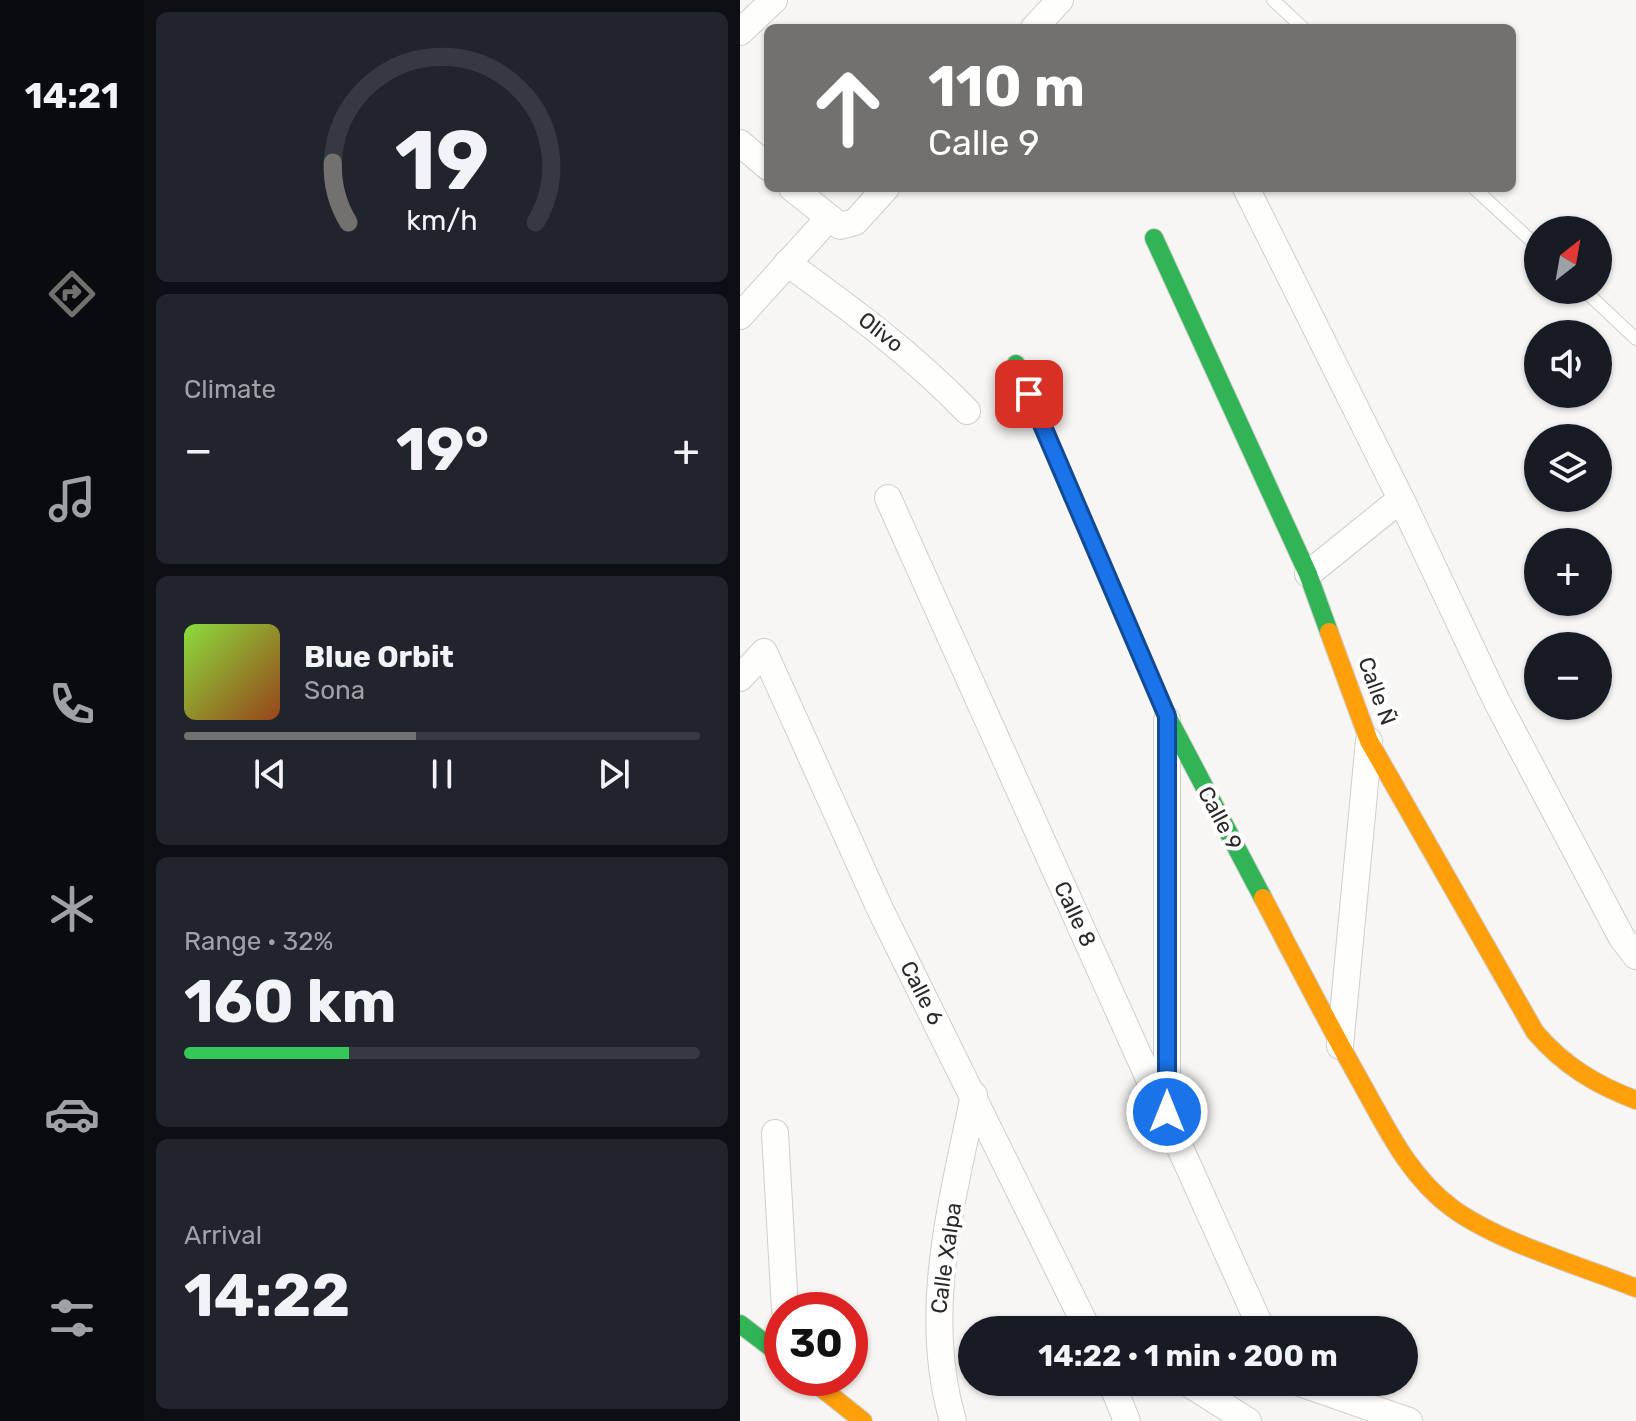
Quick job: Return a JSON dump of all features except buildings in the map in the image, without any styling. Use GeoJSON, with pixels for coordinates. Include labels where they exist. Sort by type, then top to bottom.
{"type":"FeatureCollection","features":[{"type":"Feature","properties":{"kind":"street"},"geometry":{"type":"LineString","coordinates":[[740,32],[774,0]]}},
{"type":"Feature","properties":{"kind":"street"},"geometry":{"type":"LineString","coordinates":[[1038,24],[1060,0]]}},
{"type":"Feature","properties":{"kind":"street"},"geometry":{"type":"LineString","coordinates":[[740,143],[764,164]]}},
{"type":"Feature","properties":{"kind":"street"},"geometry":{"type":"LineString","coordinates":[[797,192],[834,223]]}},
{"type":"Feature","properties":{"kind":"street"},"geometry":{"type":"LineString","coordinates":[[740,316],[787,263],[834,223],[855,222],[882,192]]}},
{"type":"Feature","properties":{"kind":"street"},"geometry":{"type":"LineString","coordinates":[[1248,192],[1401,499],[1497,702],[1622,938],[1636,956]]}},
{"type":"Feature","properties":{"kind":"street","name":"Calle Ñ"},"geometry":{"type":"LineString","coordinates":[[1154,238],[1308,574],[1369,741],[1535,1032],[1552,1054],[1572,1070],[1595,1084],[1636,1100]]}},
{"type":"Feature","properties":{"kind":"street","name":"Olivo"},"geometry":{"type":"LineString","coordinates":[[787,263],[883,332],[927,369],[967,411]]}},
{"type":"Feature","properties":{"kind":"street","name":"Calle 9"},"geometry":{"type":"LineString","coordinates":[[1016,364],[1167,716],[1340,1046],[1400,1152],[1423,1183],[1452,1208],[1512,1241],[1636,1288]]}},
{"type":"Feature","properties":{"kind":"street","name":"Calle 8"},"geometry":{"type":"LineString","coordinates":[[888,498],[1167,1112],[1256,1316]]}},
{"type":"Feature","properties":{"kind":"street"},"geometry":{"type":"LineString","coordinates":[[1308,574],[1401,499]]}},
{"type":"Feature","properties":{"kind":"street","name":"Calle 6"},"geometry":{"type":"LineString","coordinates":[[740,678],[764,652],[880,909],[1082,1316]]}},
{"type":"Feature","properties":{"kind":"street"},"geometry":{"type":"LineString","coordinates":[[1167,716],[1167,1112]]}},
{"type":"Feature","properties":{"kind":"street"},"geometry":{"type":"LineString","coordinates":[[1340,1046],[1369,741]]}},
{"type":"Feature","properties":{"kind":"street","name":"Calle Xalpa"},"geometry":{"type":"LineString","coordinates":[[953,1421],[947,1401],[937,1320],[945,1241],[974,1095]]}},
{"type":"Feature","properties":{"kind":"street"},"geometry":{"type":"LineString","coordinates":[[775,1133],[784,1292]]}},
{"type":"Feature","properties":{"kind":"street"},"geometry":{"type":"LineString","coordinates":[[740,1324],[764,1342]]}},
{"type":"Feature","properties":{"kind":"street"},"geometry":{"type":"LineString","coordinates":[[832,1396],[863,1421]]}},
{"type":"Feature","properties":{"kind":"street"},"geometry":{"type":"LineString","coordinates":[[1117,1396],[1127,1421]]}},
{"type":"Feature","properties":{"kind":"street"},"geometry":{"type":"LineString","coordinates":[[1208,1396],[1248,1421]]}},
{"type":"Feature","properties":{"kind":"street"},"geometry":{"type":"LineString","coordinates":[[1336,1396],[1409,1421]]}},
{"type":"Feature","properties":{"kind":"lane"},"geometry":{"type":"LineString","coordinates":[[1273,0],[1299,24]]}},
{"type":"Feature","properties":{"kind":"lane"},"geometry":{"type":"LineString","coordinates":[[1478,192],[1524,234]]}},
{"type":"Feature","properties":{"kind":"lane"},"geometry":{"type":"LineString","coordinates":[[1599,304],[1636,339]]}},
{"type":"Feature","properties":{"kind":"traffic: fast"},"geometry":{"type":"LineString","coordinates":[[1154,238],[1308,574],[1329,632]]}},
{"type":"Feature","properties":{"kind":"traffic: fast"},"geometry":{"type":"LineString","coordinates":[[1016,364],[1167,716],[1263,898]]}},
{"type":"Feature","properties":{"kind":"traffic: fast"},"geometry":{"type":"LineString","coordinates":[[740,1324],[764,1342]]}},
{"type":"Feature","properties":{"kind":"traffic: slow"},"geometry":{"type":"LineString","coordinates":[[1329,632],[1369,741],[1535,1032],[1581,1073],[1636,1100]]}},
{"type":"Feature","properties":{"kind":"traffic: slow"},"geometry":{"type":"LineString","coordinates":[[1263,898],[1382,1120],[1412,1168],[1437,1196],[1492,1232],[1636,1288]]}},
{"type":"Feature","properties":{"kind":"traffic: slow"},"geometry":{"type":"LineString","coordinates":[[832,1396],[863,1421]]}},
{"type":"Feature","properties":{"kind":"route"},"geometry":{"type":"LineString","coordinates":[[1029,394],[1167,716],[1167,1112]]}}]}
